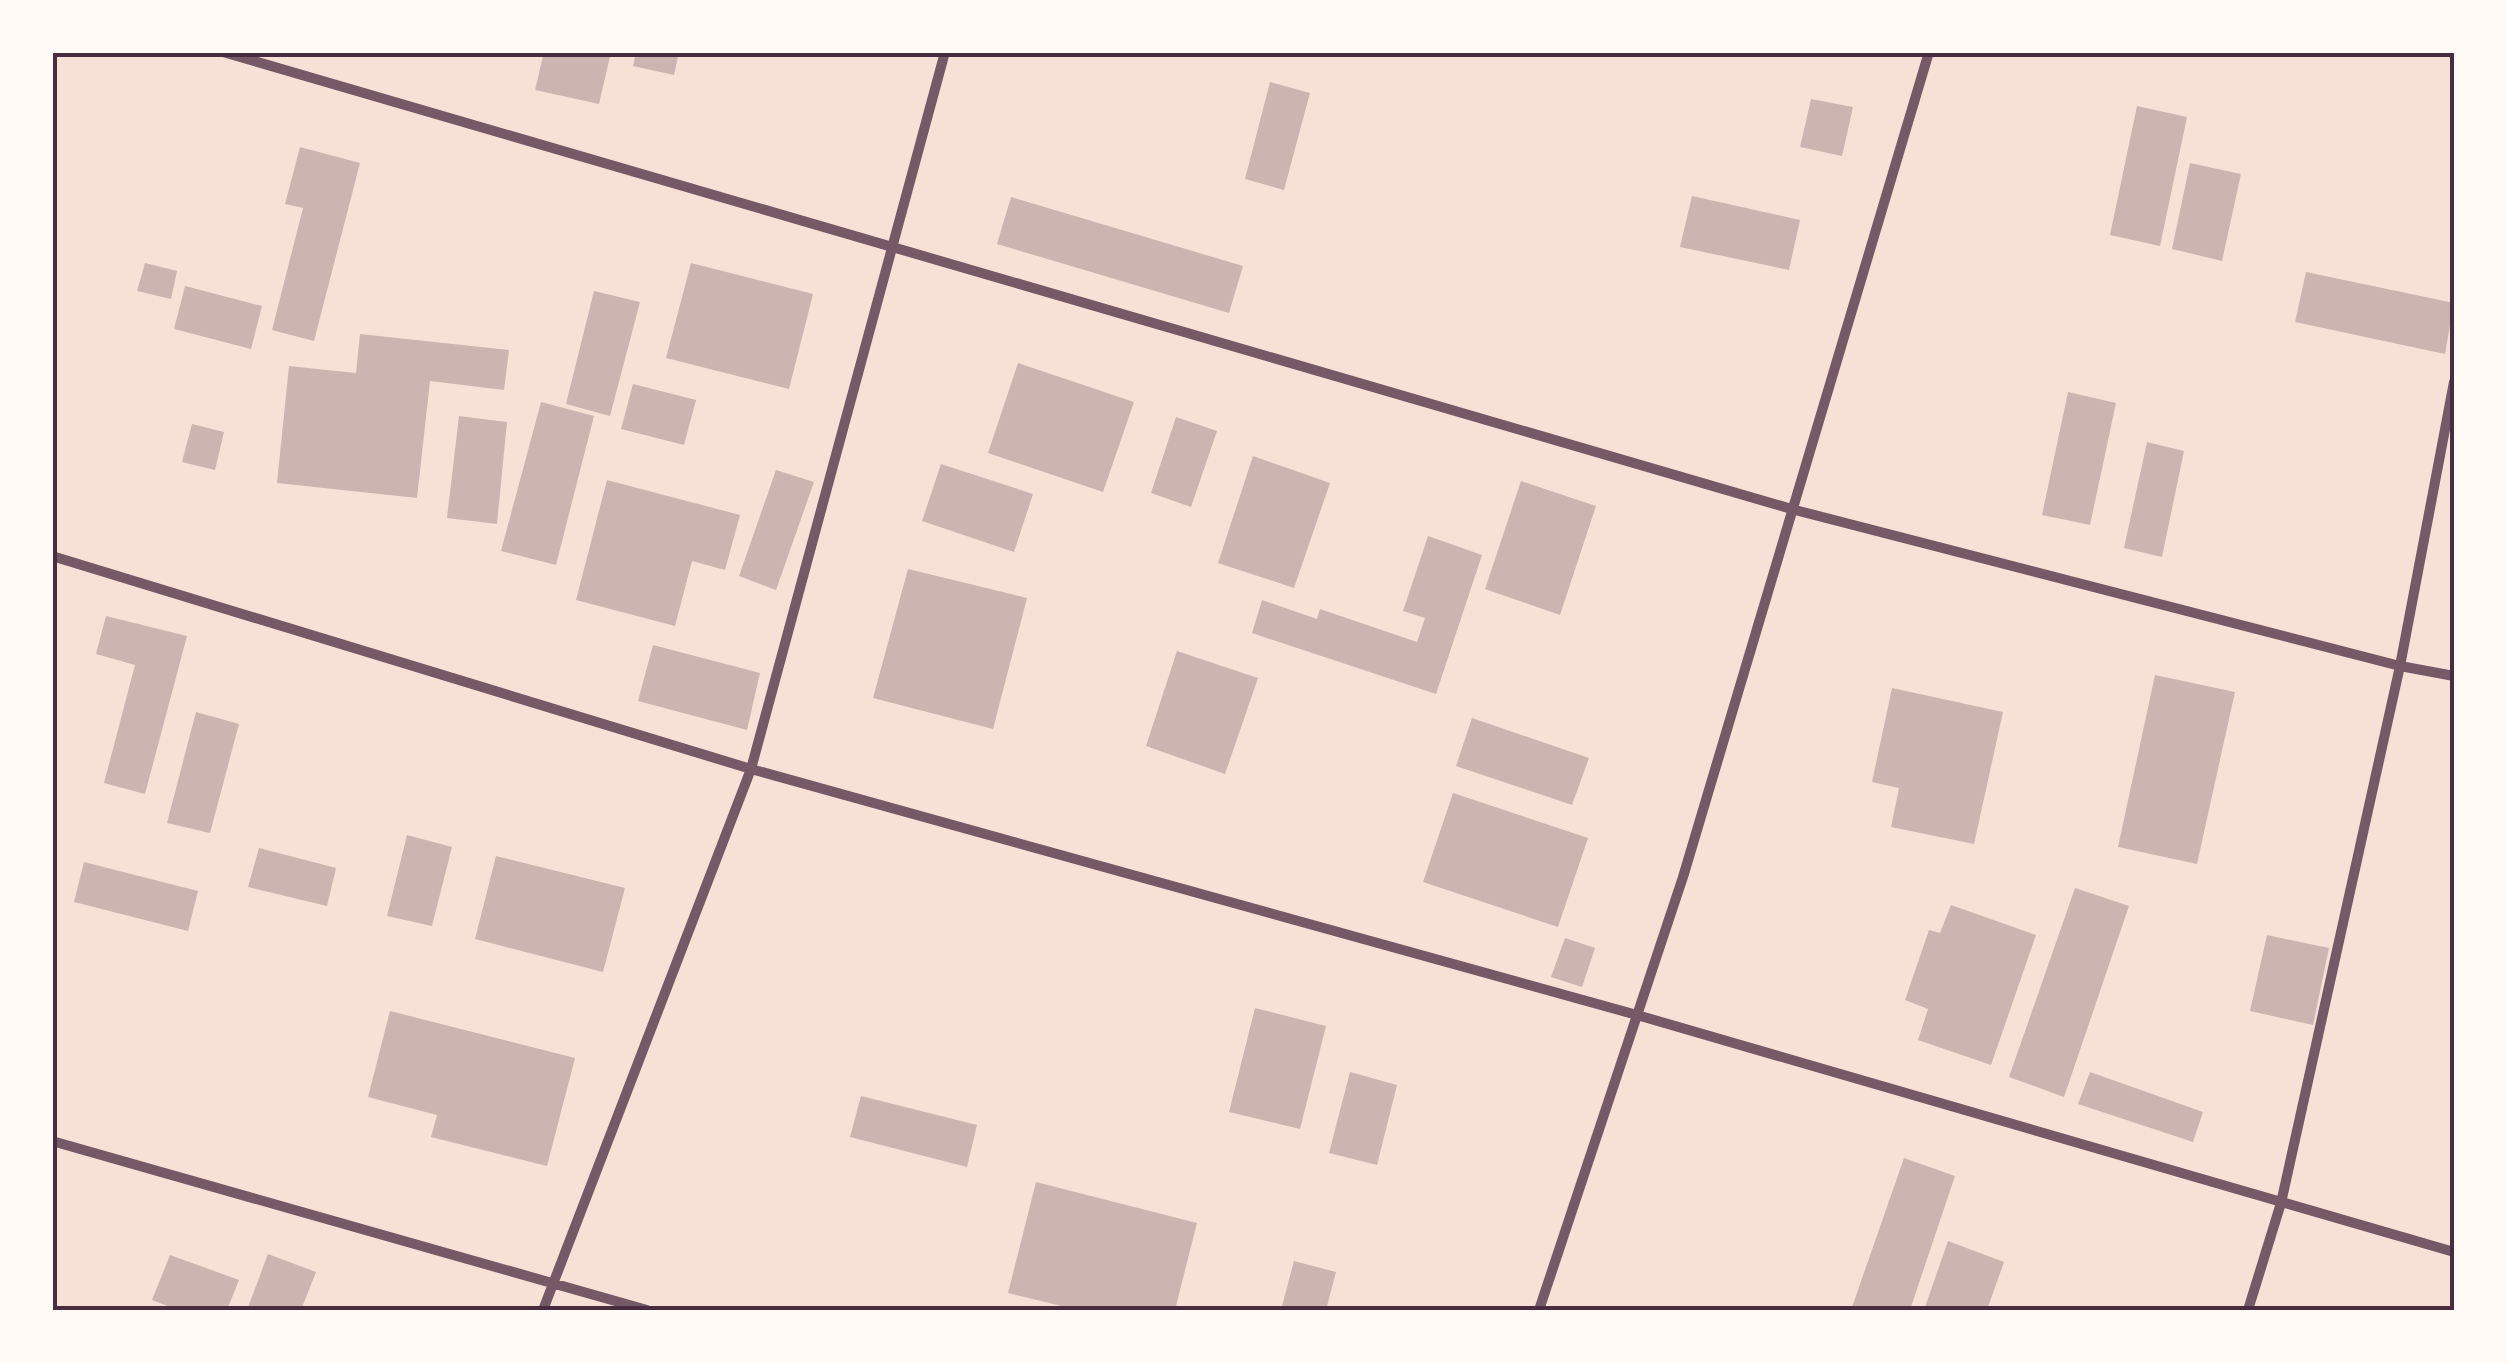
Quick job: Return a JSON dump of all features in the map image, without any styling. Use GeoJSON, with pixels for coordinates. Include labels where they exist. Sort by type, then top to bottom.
{"type":"FeatureCollection","features":[{"type":"Feature","properties":{"kind":"street"},"geometry":{"type":"LineString","coordinates":[[222,52],[1795,510],[2400,666],[2454,676]]}},
{"type":"Feature","properties":{"kind":"street"},"geometry":{"type":"LineString","coordinates":[[543,1310],[751,769],[945,52]]}},
{"type":"Feature","properties":{"kind":"street"},"geometry":{"type":"LineString","coordinates":[[1539,1310],[1684,877],[1929,52]]}},
{"type":"Feature","properties":{"kind":"street"},"geometry":{"type":"LineString","coordinates":[[2248,1310],[2281,1203],[2400,666],[2454,382]]}},
{"type":"Feature","properties":{"kind":"street"},"geometry":{"type":"LineString","coordinates":[[52,556],[751,769],[1637,1015],[2454,1252]]}},
{"type":"Feature","properties":{"kind":"street"},"geometry":{"type":"LineString","coordinates":[[52,1141],[647,1310]]}},
{"type":"Feature","properties":{"kind":"building"},"geometry":{"type":"Polygon","coordinates":[[[544,52],[611,52],[599,104],[535,90],[544,52]]]}},
{"type":"Feature","properties":{"kind":"building"},"geometry":{"type":"Polygon","coordinates":[[[636,52],[679,52],[674,75],[633,66],[636,52]]]}},
{"type":"Feature","properties":{"kind":"building"},"geometry":{"type":"Polygon","coordinates":[[[1270,82],[1310,93],[1284,190],[1245,179],[1270,82]]]}},
{"type":"Feature","properties":{"kind":"building"},"geometry":{"type":"Polygon","coordinates":[[[1811,99],[1853,107],[1842,156],[1800,147],[1811,99]]]}},
{"type":"Feature","properties":{"kind":"building"},"geometry":{"type":"Polygon","coordinates":[[[2137,106],[2187,117],[2160,246],[2110,235],[2137,106]]]}},
{"type":"Feature","properties":{"kind":"building"},"geometry":{"type":"Polygon","coordinates":[[[300,147],[360,163],[314,341],[272,330],[303,208],[285,204],[300,147]]]}},
{"type":"Feature","properties":{"kind":"building"},"geometry":{"type":"Polygon","coordinates":[[[2190,163],[2241,174],[2222,261],[2172,249],[2190,163]]]}},
{"type":"Feature","properties":{"kind":"building"},"geometry":{"type":"Polygon","coordinates":[[[1692,196],[1800,220],[1789,270],[1680,247],[1692,196]]]}},
{"type":"Feature","properties":{"kind":"building"},"geometry":{"type":"Polygon","coordinates":[[[1011,197],[1243,266],[1229,313],[997,244],[1011,197]]]}},
{"type":"Feature","properties":{"kind":"building"},"geometry":{"type":"Polygon","coordinates":[[[145,263],[177,271],[171,299],[137,291],[145,263]]]}},
{"type":"Feature","properties":{"kind":"building"},"geometry":{"type":"Polygon","coordinates":[[[691,263],[813,294],[789,389],[666,358],[691,263]]]}},
{"type":"Feature","properties":{"kind":"building"},"geometry":{"type":"Polygon","coordinates":[[[2306,272],[2454,303],[2445,354],[2295,322],[2306,272]]]}},
{"type":"Feature","properties":{"kind":"building"},"geometry":{"type":"Polygon","coordinates":[[[185,286],[262,306],[251,349],[174,329],[185,286]]]}},
{"type":"Feature","properties":{"kind":"building"},"geometry":{"type":"Polygon","coordinates":[[[594,291],[640,302],[610,416],[566,404],[594,291]]]}},
{"type":"Feature","properties":{"kind":"building"},"geometry":{"type":"Polygon","coordinates":[[[360,334],[509,350],[504,390],[430,381],[417,498],[277,483],[289,366],[356,373],[360,334]]]}},
{"type":"Feature","properties":{"kind":"building"},"geometry":{"type":"Polygon","coordinates":[[[1018,363],[1134,402],[1103,492],[988,453],[1018,363]]]}},
{"type":"Feature","properties":{"kind":"building"},"geometry":{"type":"Polygon","coordinates":[[[633,384],[696,400],[684,445],[621,429],[633,384]]]}},
{"type":"Feature","properties":{"kind":"building"},"geometry":{"type":"Polygon","coordinates":[[[2068,392],[2116,403],[2090,525],[2042,515],[2068,392]]]}},
{"type":"Feature","properties":{"kind":"building"},"geometry":{"type":"Polygon","coordinates":[[[541,402],[594,416],[556,565],[501,551],[541,402]]]}},
{"type":"Feature","properties":{"kind":"building"},"geometry":{"type":"Polygon","coordinates":[[[459,416],[507,422],[497,524],[447,518],[459,416]]]}},
{"type":"Feature","properties":{"kind":"building"},"geometry":{"type":"Polygon","coordinates":[[[1176,417],[1217,431],[1191,507],[1151,493],[1176,417]]]}},
{"type":"Feature","properties":{"kind":"building"},"geometry":{"type":"Polygon","coordinates":[[[192,424],[224,432],[215,470],[182,462],[192,424]]]}},
{"type":"Feature","properties":{"kind":"building"},"geometry":{"type":"Polygon","coordinates":[[[2147,442],[2184,451],[2162,557],[2124,548],[2147,442]]]}},
{"type":"Feature","properties":{"kind":"building"},"geometry":{"type":"Polygon","coordinates":[[[1253,456],[1330,483],[1294,588],[1218,563],[1253,456]]]}},
{"type":"Feature","properties":{"kind":"building"},"geometry":{"type":"Polygon","coordinates":[[[941,464],[1033,494],[1014,552],[922,521],[941,464]]]}},
{"type":"Feature","properties":{"kind":"building"},"geometry":{"type":"Polygon","coordinates":[[[776,470],[814,482],[776,590],[739,576],[776,470]]]}},
{"type":"Feature","properties":{"kind":"building"},"geometry":{"type":"Polygon","coordinates":[[[607,480],[740,515],[725,570],[692,561],[675,626],[576,600],[607,480]]]}},
{"type":"Feature","properties":{"kind":"building"},"geometry":{"type":"Polygon","coordinates":[[[1521,481],[1596,506],[1560,615],[1485,589],[1521,481]]]}},
{"type":"Feature","properties":{"kind":"building"},"geometry":{"type":"Polygon","coordinates":[[[1428,536],[1482,555],[1436,694],[1252,633],[1262,600],[1317,619],[1320,609],[1417,642],[1425,618],[1403,611],[1428,536]]]}},
{"type":"Feature","properties":{"kind":"building"},"geometry":{"type":"Polygon","coordinates":[[[908,569],[1027,598],[993,729],[873,698],[908,569]]]}},
{"type":"Feature","properties":{"kind":"building"},"geometry":{"type":"Polygon","coordinates":[[[106,616],[187,636],[145,794],[104,783],[135,665],[96,654],[106,616]]]}},
{"type":"Feature","properties":{"kind":"building"},"geometry":{"type":"Polygon","coordinates":[[[653,645],[760,673],[747,730],[638,701],[653,645]]]}},
{"type":"Feature","properties":{"kind":"building"},"geometry":{"type":"Polygon","coordinates":[[[1177,651],[1258,678],[1225,774],[1146,746],[1177,651]]]}},
{"type":"Feature","properties":{"kind":"building"},"geometry":{"type":"Polygon","coordinates":[[[2155,675],[2235,692],[2197,864],[2118,847],[2155,675]]]}},
{"type":"Feature","properties":{"kind":"building"},"geometry":{"type":"Polygon","coordinates":[[[1892,688],[2003,712],[1974,844],[1891,827],[1899,788],[1872,782],[1892,688]]]}},
{"type":"Feature","properties":{"kind":"building"},"geometry":{"type":"Polygon","coordinates":[[[196,712],[239,724],[210,833],[167,823],[196,712]]]}},
{"type":"Feature","properties":{"kind":"building"},"geometry":{"type":"Polygon","coordinates":[[[1472,718],[1589,758],[1572,805],[1456,766],[1472,718]]]}},
{"type":"Feature","properties":{"kind":"building"},"geometry":{"type":"Polygon","coordinates":[[[1453,793],[1588,838],[1558,927],[1423,882],[1453,793]]]}},
{"type":"Feature","properties":{"kind":"building"},"geometry":{"type":"Polygon","coordinates":[[[407,835],[452,847],[432,926],[387,916],[407,835]]]}},
{"type":"Feature","properties":{"kind":"building"},"geometry":{"type":"Polygon","coordinates":[[[259,848],[336,868],[327,906],[248,887],[259,848]]]}},
{"type":"Feature","properties":{"kind":"building"},"geometry":{"type":"Polygon","coordinates":[[[496,856],[625,888],[603,972],[475,939],[496,856]]]}},
{"type":"Feature","properties":{"kind":"building"},"geometry":{"type":"Polygon","coordinates":[[[84,862],[198,891],[188,931],[74,902],[84,862]]]}},
{"type":"Feature","properties":{"kind":"building"},"geometry":{"type":"Polygon","coordinates":[[[2075,888],[2129,906],[2064,1097],[2009,1077],[2075,888]]]}},
{"type":"Feature","properties":{"kind":"building"},"geometry":{"type":"Polygon","coordinates":[[[1951,905],[2036,935],[1991,1065],[1918,1040],[1928,1009],[1905,1000],[1929,930],[1940,933],[1951,905]]]}},
{"type":"Feature","properties":{"kind":"building"},"geometry":{"type":"Polygon","coordinates":[[[2267,935],[2329,948],[2313,1025],[2250,1011],[2267,935]]]}},
{"type":"Feature","properties":{"kind":"building"},"geometry":{"type":"Polygon","coordinates":[[[1565,938],[1595,948],[1582,987],[1551,977],[1565,938]]]}},
{"type":"Feature","properties":{"kind":"building"},"geometry":{"type":"Polygon","coordinates":[[[1255,1008],[1326,1026],[1300,1129],[1229,1112],[1255,1008]]]}},
{"type":"Feature","properties":{"kind":"building"},"geometry":{"type":"Polygon","coordinates":[[[390,1011],[575,1058],[547,1166],[431,1137],[437,1115],[368,1097],[390,1011]]]}},
{"type":"Feature","properties":{"kind":"building"},"geometry":{"type":"Polygon","coordinates":[[[1350,1072],[1397,1085],[1377,1165],[1329,1153],[1350,1072]]]}},
{"type":"Feature","properties":{"kind":"building"},"geometry":{"type":"Polygon","coordinates":[[[2090,1072],[2203,1112],[2193,1142],[2078,1104],[2090,1072]]]}},
{"type":"Feature","properties":{"kind":"building"},"geometry":{"type":"Polygon","coordinates":[[[861,1096],[977,1125],[967,1167],[850,1137],[861,1096]]]}},
{"type":"Feature","properties":{"kind":"building"},"geometry":{"type":"Polygon","coordinates":[[[1904,1158],[1955,1176],[1910,1310],[1851,1310],[1904,1158]]]}},
{"type":"Feature","properties":{"kind":"building"},"geometry":{"type":"Polygon","coordinates":[[[1036,1182],[1197,1223],[1175,1310],[1078,1310],[1008,1293],[1036,1182]]]}},
{"type":"Feature","properties":{"kind":"building"},"geometry":{"type":"Polygon","coordinates":[[[1948,1241],[2004,1262],[1987,1310],[1924,1310],[1948,1241]]]}},
{"type":"Feature","properties":{"kind":"building"},"geometry":{"type":"Polygon","coordinates":[[[268,1254],[316,1272],[301,1310],[247,1310],[268,1254]]]}},
{"type":"Feature","properties":{"kind":"building"},"geometry":{"type":"Polygon","coordinates":[[[170,1255],[239,1280],[227,1310],[178,1310],[152,1300],[170,1255]]]}},
{"type":"Feature","properties":{"kind":"building"},"geometry":{"type":"Polygon","coordinates":[[[1294,1261],[1336,1272],[1326,1310],[1281,1310],[1294,1261]]]}}]}
